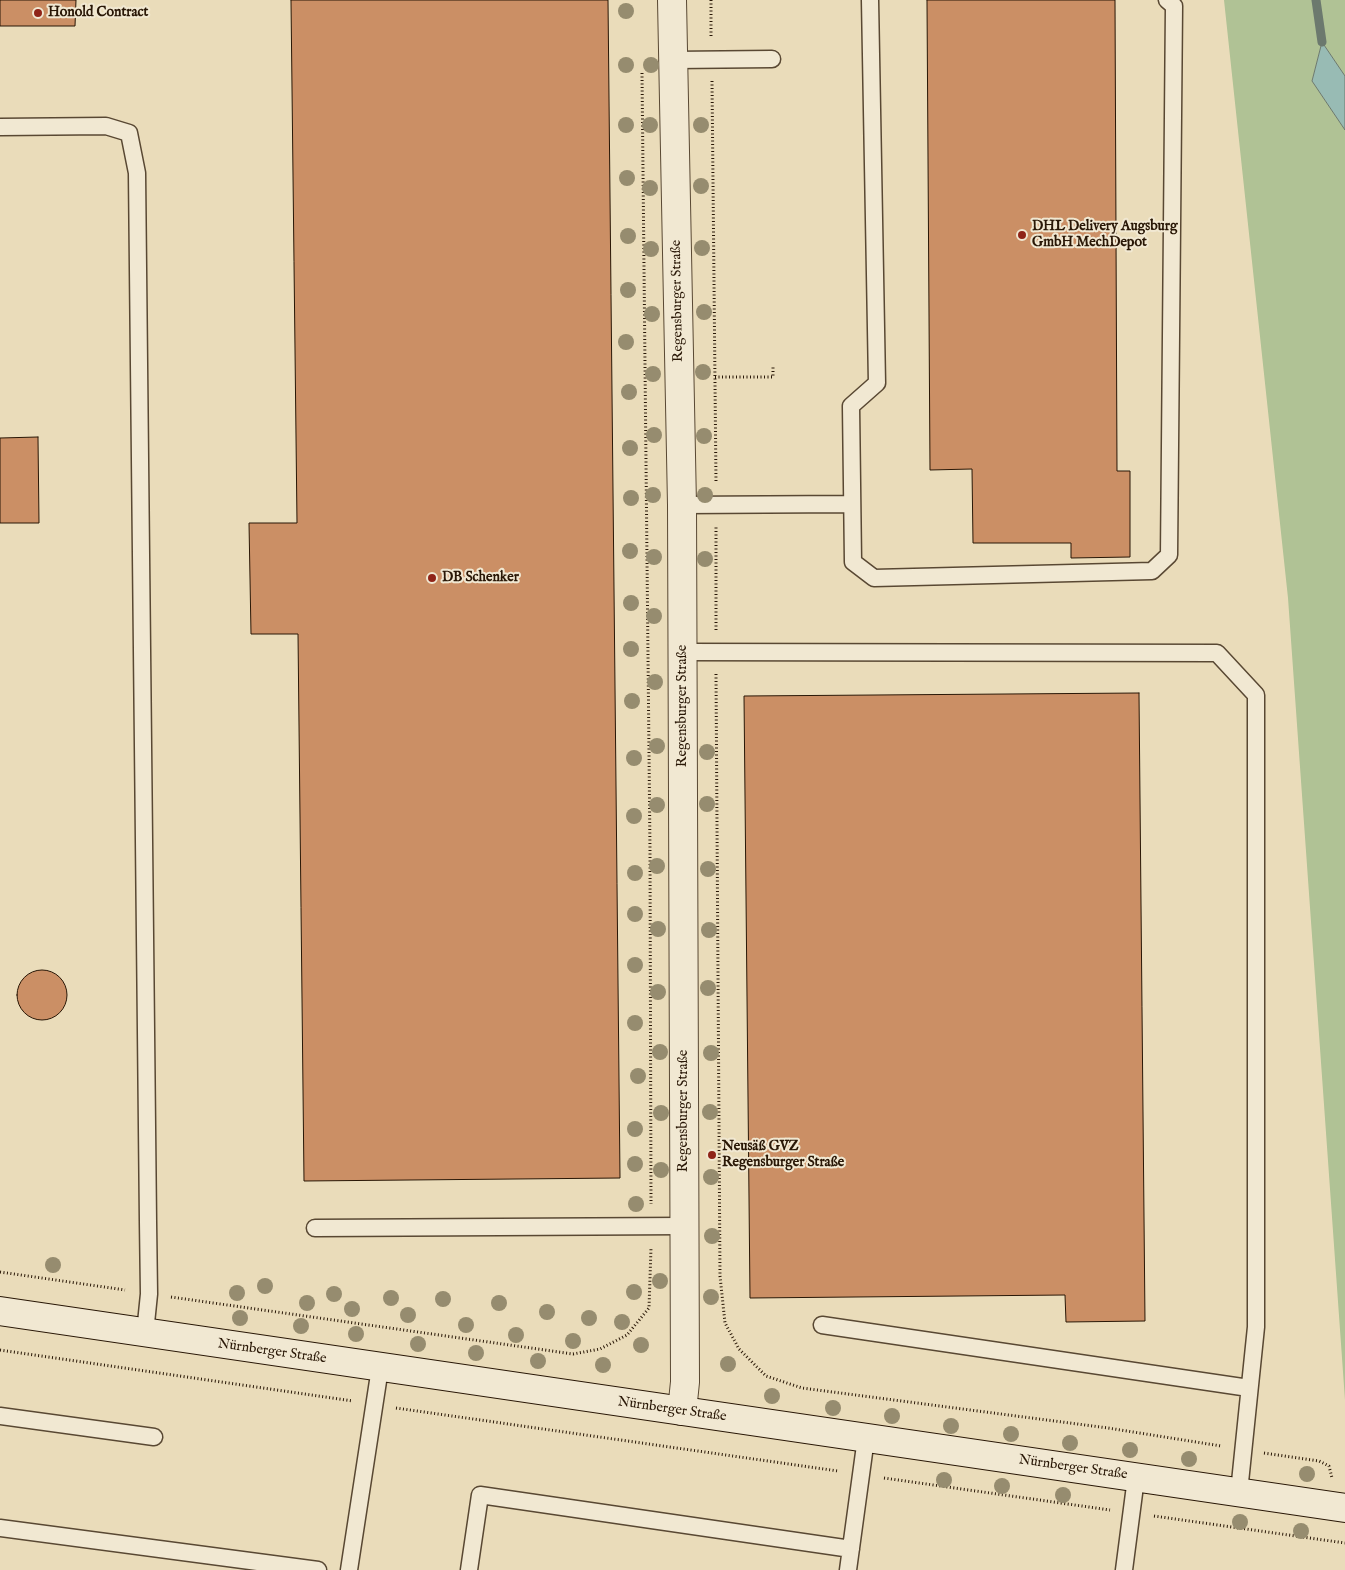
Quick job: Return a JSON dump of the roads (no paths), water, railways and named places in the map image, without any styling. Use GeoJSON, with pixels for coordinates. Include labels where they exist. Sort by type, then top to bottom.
{"type":"FeatureCollection","features":[{"type":"Feature","properties":{"kind":"street","name":"Regensburger Straße"},"geometry":{"type":"LineString","coordinates":[[672,0],[682,505],[686,1382],[682,1411]]}},
{"type":"Feature","properties":{"kind":"street","name":"Nürnberger Straße"},"geometry":{"type":"LineString","coordinates":[[0,1311],[1338,1507]]}},
{"type":"Feature","properties":{"kind":"lane"},"geometry":{"type":"LineString","coordinates":[[870,0],[877,384],[850,406],[853,562],[874,578],[1152,571],[1170,555],[1174,6],[1167,0]]}},
{"type":"Feature","properties":{"kind":"lane"},"geometry":{"type":"LineString","coordinates":[[674,60],[772,59]]}},
{"type":"Feature","properties":{"kind":"lane"},"geometry":{"type":"LineString","coordinates":[[0,127],[106,126],[130,133],[137,173],[149,1294],[145,1333]]}},
{"type":"Feature","properties":{"kind":"lane"},"geometry":{"type":"LineString","coordinates":[[682,505],[851,504]]}},
{"type":"Feature","properties":{"kind":"lane"},"geometry":{"type":"LineString","coordinates":[[682,652],[1217,653],[1256,695],[1256,1327],[1239,1492]]}},
{"type":"Feature","properties":{"kind":"lane"},"geometry":{"type":"LineString","coordinates":[[315,1228],[684,1226]]}},
{"type":"Feature","properties":{"kind":"lane"},"geometry":{"type":"LineString","coordinates":[[822,1325],[1249,1388]]}},
{"type":"Feature","properties":{"kind":"lane"},"geometry":{"type":"LineString","coordinates":[[349,1570],[380,1368]]}},
{"type":"Feature","properties":{"kind":"lane"},"geometry":{"type":"LineString","coordinates":[[0,1416],[154,1437]]}},
{"type":"Feature","properties":{"kind":"lane"},"geometry":{"type":"LineString","coordinates":[[848,1570],[866,1438]]}},
{"type":"Feature","properties":{"kind":"lane"},"geometry":{"type":"LineString","coordinates":[[1124,1570],[1136,1478]]}},
{"type":"Feature","properties":{"kind":"lane"},"geometry":{"type":"LineString","coordinates":[[469,1570],[480,1495],[850,1549]]}},
{"type":"Feature","properties":{"kind":"lane"},"geometry":{"type":"LineString","coordinates":[[0,1528],[318,1570]]}},
{"type":"Feature","properties":{"kind":"water"},"geometry":{"type":"Polygon","coordinates":[[[1322,42],[1345,76],[1345,130],[1312,81],[1322,42]]]}},
{"type":"Feature","properties":{"kind":"waterway"},"geometry":{"type":"LineString","coordinates":[[1316,0],[1322,42]]}},
{"type":"Feature","properties":{"kind":"place","name":"Honold Contract"},"geometry":{"type":"Point","coordinates":[38,13]}},
{"type":"Feature","properties":{"kind":"place","name":"DHL Delivery Augsburg GmbH MechDepot"},"geometry":{"type":"Point","coordinates":[1022,235]}},
{"type":"Feature","properties":{"kind":"place","name":"DB Schenker"},"geometry":{"type":"Point","coordinates":[432,578]}},
{"type":"Feature","properties":{"kind":"place","name":"Neusäß GVZ Regensburger Straße"},"geometry":{"type":"Point","coordinates":[712,1155]}}]}
